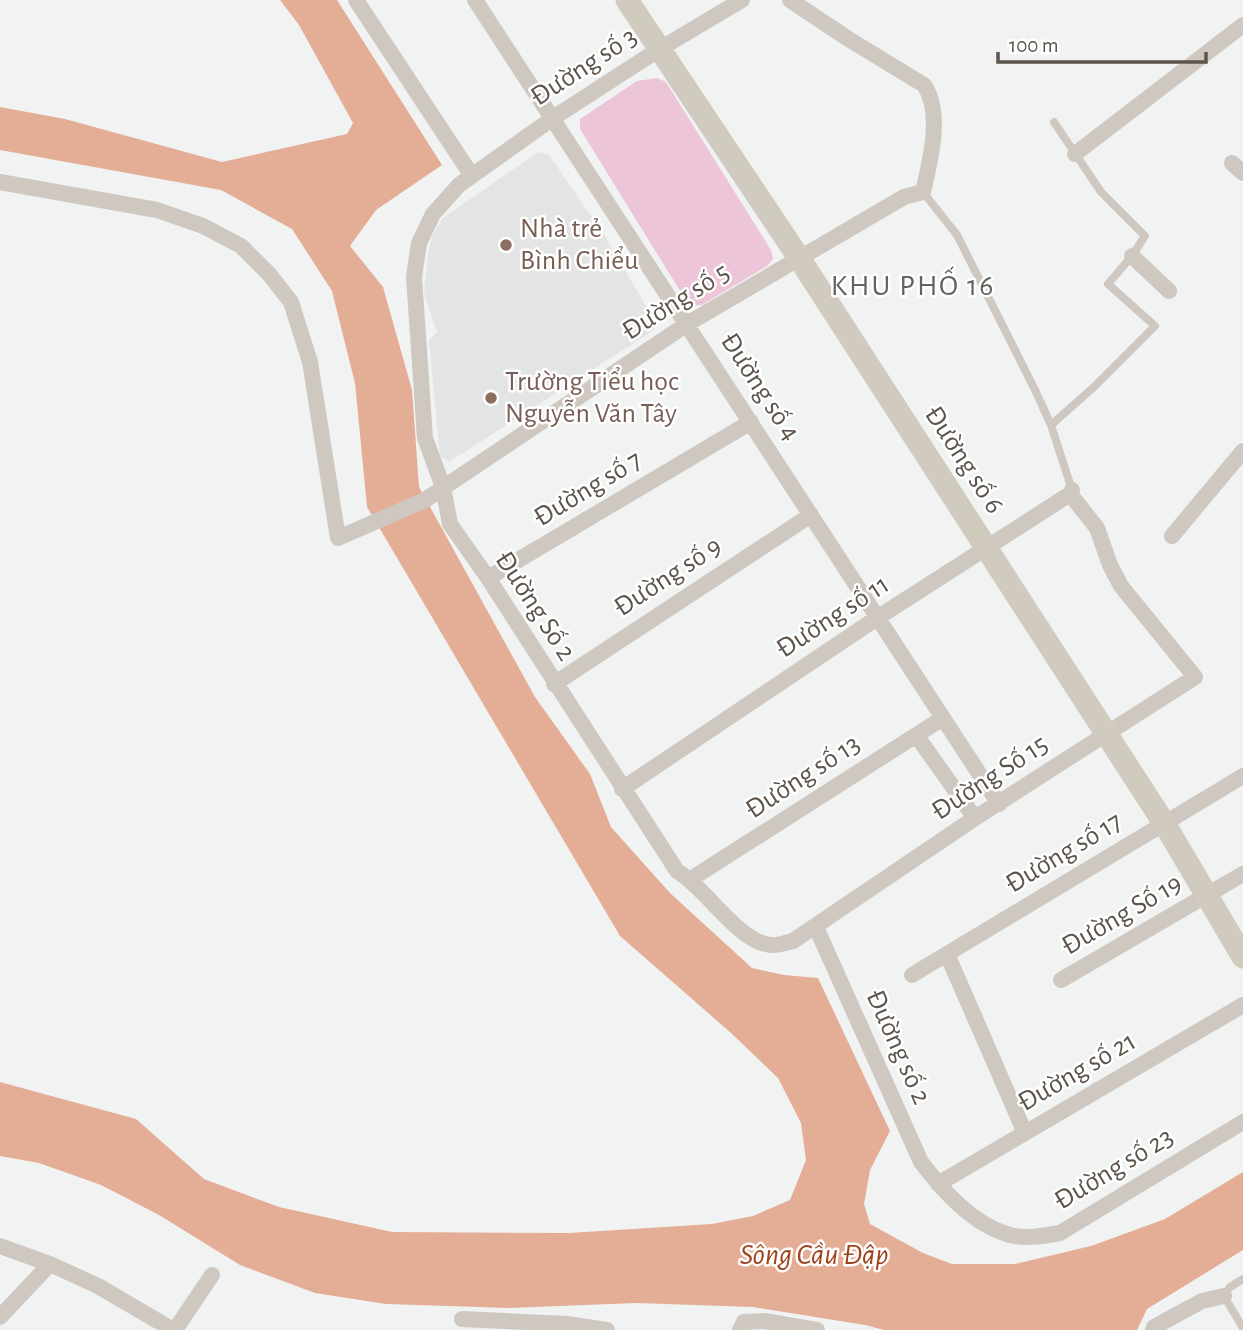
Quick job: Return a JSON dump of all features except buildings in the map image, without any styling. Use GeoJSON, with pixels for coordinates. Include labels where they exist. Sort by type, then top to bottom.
{"type":"FeatureCollection","features":[{"type":"Feature","properties":{"kind":"street"},"geometry":{"type":"LineString","coordinates":[[356,0],[466,181]]}},
{"type":"Feature","properties":{"kind":"street","name":"Đường số 4"},"geometry":{"type":"LineString","coordinates":[[475,0],[999,804]]}},
{"type":"Feature","properties":{"kind":"street","name":"Đường số 6"},"geometry":{"type":"LineString","coordinates":[[627,0],[798,257],[1164,823],[1243,957]]}},
{"type":"Feature","properties":{"kind":"street","name":"Đường số 3"},"geometry":{"type":"LineString","coordinates":[[466,181],[552,118],[742,0]]}},
{"type":"Feature","properties":{"kind":"street"},"geometry":{"type":"LineString","coordinates":[[790,0],[924,85],[930,93],[933,107],[931,159],[923,192]]}},
{"type":"Feature","properties":{"kind":"street"},"geometry":{"type":"LineString","coordinates":[[1075,154],[1243,26]]}},
{"type":"Feature","properties":{"kind":"street","name":"Đường Số 2"},"geometry":{"type":"LineString","coordinates":[[466,181],[433,214],[419,243],[414,277],[425,438],[443,487],[450,524],[677,871],[691,879],[750,938],[773,946],[793,941],[816,927]]}},
{"type":"Feature","properties":{"kind":"street","name":"Đường số 5"},"geometry":{"type":"LineString","coordinates":[[0,182],[157,210],[203,226],[241,246],[269,274],[291,303],[310,362],[338,538],[425,500],[687,324],[904,197],[923,192]]}},
{"type":"Feature","properties":{"kind":"street"},"geometry":{"type":"LineString","coordinates":[[1132,256],[1169,291]]}},
{"type":"Feature","properties":{"kind":"street","name":"Đường số 7"},"geometry":{"type":"LineString","coordinates":[[488,579],[751,422]]}},
{"type":"Feature","properties":{"kind":"street"},"geometry":{"type":"LineString","coordinates":[[1172,536],[1243,452]]}},
{"type":"Feature","properties":{"kind":"street","name":"Đường số 11"},"geometry":{"type":"LineString","coordinates":[[622,789],[1071,492]]}},
{"type":"Feature","properties":{"kind":"street","name":"Đường Số 15"},"geometry":{"type":"LineString","coordinates":[[816,927],[975,818],[1195,677],[1121,586],[1110,565],[1097,528],[1071,492]]}},
{"type":"Feature","properties":{"kind":"street","name":"Đường số 9"},"geometry":{"type":"LineString","coordinates":[[554,684],[811,515]]}},
{"type":"Feature","properties":{"kind":"street","name":"Đường số 13"},"geometry":{"type":"LineString","coordinates":[[691,879],[943,718]]}},
{"type":"Feature","properties":{"kind":"street"},"geometry":{"type":"LineString","coordinates":[[916,735],[975,818]]}},
{"type":"Feature","properties":{"kind":"street","name":"Đường số 17"},"geometry":{"type":"LineString","coordinates":[[912,975],[1243,776]]}},
{"type":"Feature","properties":{"kind":"street","name":"Đường Số 19"},"geometry":{"type":"LineString","coordinates":[[1061,980],[1243,874]]}},
{"type":"Feature","properties":{"kind":"street","name":"Đường số 2"},"geometry":{"type":"LineString","coordinates":[[816,927],[920,1162],[938,1184]]}},
{"type":"Feature","properties":{"kind":"street"},"geometry":{"type":"LineString","coordinates":[[947,954],[1025,1133]]}},
{"type":"Feature","properties":{"kind":"street","name":"Đường số 21"},"geometry":{"type":"LineString","coordinates":[[938,1184],[1243,1004]]}},
{"type":"Feature","properties":{"kind":"street","name":"Đường số 23"},"geometry":{"type":"LineString","coordinates":[[938,1184],[987,1226],[1011,1235],[1035,1237],[1060,1233],[1243,1122]]}},
{"type":"Feature","properties":{"kind":"street"},"geometry":{"type":"LineString","coordinates":[[0,1246],[50,1264],[98,1286],[174,1330],[212,1275]]}},
{"type":"Feature","properties":{"kind":"street"},"geometry":{"type":"LineString","coordinates":[[0,1317],[50,1264]]}},
{"type":"Feature","properties":{"kind":"street"},"geometry":{"type":"LineString","coordinates":[[1153,1330],[1202,1301],[1224,1296]]}},
{"type":"Feature","properties":{"kind":"street"},"geometry":{"type":"LineString","coordinates":[[740,1330],[744,1322],[764,1321],[817,1330]]}},
{"type":"Feature","properties":{"kind":"street"},"geometry":{"type":"LineString","coordinates":[[461,1325],[567,1324],[580,1329],[607,1330]]}},
{"type":"Feature","properties":{"kind":"lane"},"geometry":{"type":"LineString","coordinates":[[1051,425],[1155,326],[1108,284],[1145,236],[1101,192],[1054,122]]}},
{"type":"Feature","properties":{"kind":"lane"},"geometry":{"type":"LineString","coordinates":[[923,192],[957,235],[1051,425],[1071,492]]}},
{"type":"Feature","properties":{"kind":"lane"},"geometry":{"type":"LineString","coordinates":[[1243,1279],[1230,1287],[1224,1296],[1243,1328]]}},
{"type":"Feature","properties":{"kind":"shaded area"},"geometry":{"type":"Polygon","coordinates":[[[657,78],[666,82],[771,250],[773,259],[767,266],[702,305],[692,306],[685,299],[580,129],[580,119],[637,81],[657,78]]]}},
{"type":"Feature","properties":{"kind":"shaded area","name":"Trường Tiểu học Nguyễn Văn Tây"},"geometry":{"type":"Polygon","coordinates":[[[538,152],[549,155],[603,233],[656,323],[654,330],[449,462],[440,456],[429,340],[437,332],[424,293],[432,236],[443,218],[538,152]]]}},
{"type":"Feature","properties":{"kind":"water","name":"Sông Cầu Đập"},"geometry":{"type":"Polygon","coordinates":[[[280,0],[337,0],[442,165],[376,210],[350,246],[383,287],[412,390],[419,487],[535,697],[590,774],[611,827],[670,893],[752,968],[784,975],[818,978],[890,1131],[870,1170],[864,1204],[870,1224],[923,1253],[952,1264],[1015,1264],[1091,1246],[1165,1219],[1243,1172],[1243,1250],[1147,1309],[1137,1330],[884,1330],[753,1307],[636,1303],[509,1308],[386,1304],[315,1293],[240,1265],[159,1215],[101,1185],[39,1163],[0,1156],[0,1082],[136,1119],[204,1179],[279,1207],[392,1232],[569,1233],[712,1224],[753,1216],[790,1200],[806,1160],[801,1123],[778,1078],[620,936],[367,507],[355,383],[332,291],[292,229],[221,190],[0,150],[0,107],[65,119],[222,162],[347,134],[353,123],[299,25],[280,0]]]}},
{"type":"Feature","properties":{"kind":"place","name":"Nhà trẻ Bình Chiểu"},"geometry":{"type":"Point","coordinates":[506,245]}},
{"type":"Feature","properties":{"kind":"place","name":"Trường Tiểu học Nguyễn Văn Tây"},"geometry":{"type":"Point","coordinates":[491,398]}},
{"type":"Feature","properties":{"kind":"district","name":"KHU PHỐ 16"},"geometry":{"type":"Point","coordinates":[913,286]}}]}
